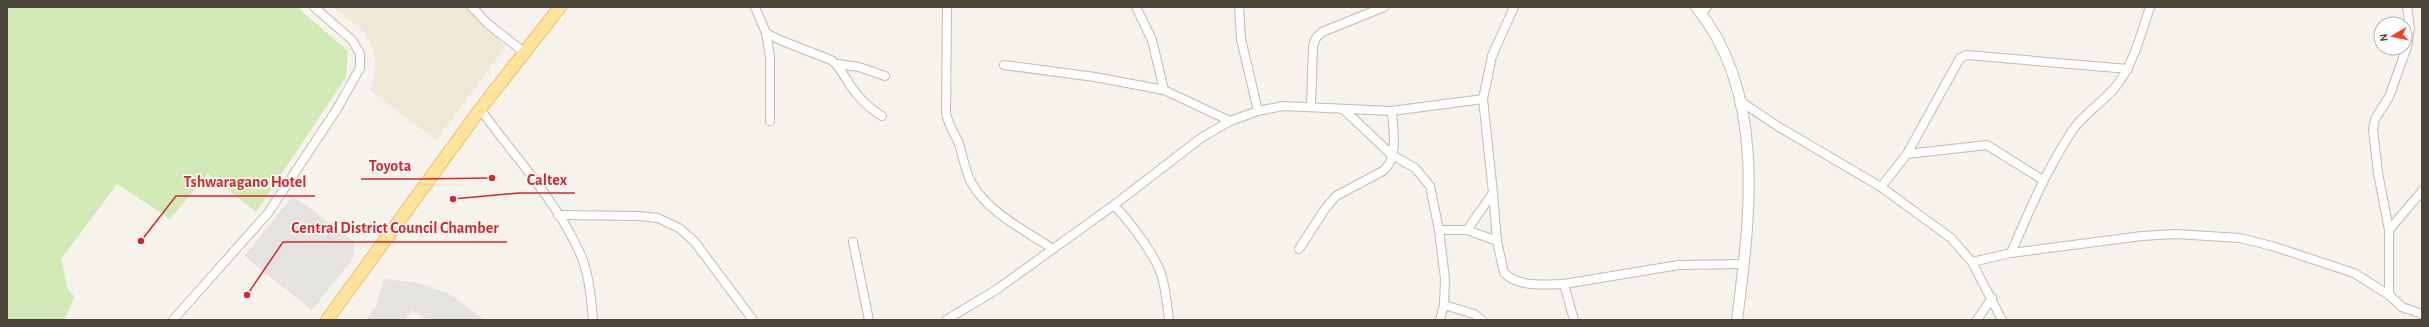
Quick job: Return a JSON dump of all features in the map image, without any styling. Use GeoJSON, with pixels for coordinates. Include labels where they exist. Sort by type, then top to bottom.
{"type":"FeatureCollection","features":[{"type":"Feature","properties":{"kind":"main road"},"geometry":{"type":"LineString","coordinates":[[327,320],[480,109],[560,7]]}},
{"type":"Feature","properties":{"kind":"street"},"geometry":{"type":"LineString","coordinates":[[173,320],[268,213],[337,109],[360,68],[360,54],[352,40],[314,7]]}},
{"type":"Feature","properties":{"kind":"street"},"geometry":{"type":"LineString","coordinates":[[472,7],[488,24],[525,53]]}},
{"type":"Feature","properties":{"kind":"street"},"geometry":{"type":"LineString","coordinates":[[755,7],[766,33],[770,57],[770,121]]}},
{"type":"Feature","properties":{"kind":"street"},"geometry":{"type":"LineString","coordinates":[[947,7],[946,113],[950,128],[958,143],[969,178],[987,202],[1008,220],[1053,249]]}},
{"type":"Feature","properties":{"kind":"street"},"geometry":{"type":"LineString","coordinates":[[1136,7],[1152,40],[1164,90]]}},
{"type":"Feature","properties":{"kind":"street"},"geometry":{"type":"LineString","coordinates":[[1239,7],[1241,40],[1258,111]]}},
{"type":"Feature","properties":{"kind":"street"},"geometry":{"type":"LineString","coordinates":[[1311,107],[1313,46],[1316,38],[1322,32],[1384,7]]}},
{"type":"Feature","properties":{"kind":"street"},"geometry":{"type":"LineString","coordinates":[[1514,7],[1492,56],[1483,99],[1497,241],[1502,268],[1508,276],[1524,283],[1564,284],[1679,265],[1743,264]]}},
{"type":"Feature","properties":{"kind":"street"},"geometry":{"type":"LineString","coordinates":[[2011,253],[2043,180],[2072,130],[2082,118],[2116,86],[2128,69],[2150,7]]}},
{"type":"Feature","properties":{"kind":"street"},"geometry":{"type":"LineString","coordinates":[[2389,294],[2388,230],[2378,173],[2373,128],[2375,120],[2389,97],[2407,47],[2410,27],[2406,7]]}},
{"type":"Feature","properties":{"kind":"street"},"geometry":{"type":"LineString","coordinates":[[1701,9],[1723,53],[1740,101],[1745,126],[1749,179],[1749,210],[1736,320]]}},
{"type":"Feature","properties":{"kind":"street"},"geometry":{"type":"LineString","coordinates":[[766,33],[837,64],[859,67],[885,76]]}},
{"type":"Feature","properties":{"kind":"street"},"geometry":{"type":"LineString","coordinates":[[1881,187],[1907,154],[1960,58],[1967,55],[2128,69]]}},
{"type":"Feature","properties":{"kind":"street"},"geometry":{"type":"LineString","coordinates":[[837,64],[854,90],[871,108],[882,116]]}},
{"type":"Feature","properties":{"kind":"street"},"geometry":{"type":"LineString","coordinates":[[1004,65],[1095,77],[1164,90],[1230,121]]}},
{"type":"Feature","properties":{"kind":"street"},"geometry":{"type":"LineString","coordinates":[[946,320],[996,290],[1114,205],[1201,138],[1230,121],[1258,111],[1283,106],[1344,110],[1392,111],[1483,99]]}},
{"type":"Feature","properties":{"kind":"street"},"geometry":{"type":"LineString","coordinates":[[1740,101],[1779,127],[1881,187],[1951,238],[1972,262],[1992,298],[2002,320]]}},
{"type":"Feature","properties":{"kind":"street"},"geometry":{"type":"LineString","coordinates":[[480,109],[558,215],[580,252],[590,292],[593,320]]}},
{"type":"Feature","properties":{"kind":"street"},"geometry":{"type":"LineString","coordinates":[[1344,110],[1392,155],[1415,168],[1430,186],[1439,230],[1445,279],[1444,305],[1440,320]]}},
{"type":"Feature","properties":{"kind":"street"},"geometry":{"type":"LineString","coordinates":[[1299,249],[1330,202],[1336,196],[1383,171],[1389,165],[1392,155],[1392,111]]}},
{"type":"Feature","properties":{"kind":"street"},"geometry":{"type":"LineString","coordinates":[[1907,154],[1987,145],[2043,180]]}},
{"type":"Feature","properties":{"kind":"street"},"geometry":{"type":"LineString","coordinates":[[2388,230],[2422,191]]}},
{"type":"Feature","properties":{"kind":"street"},"geometry":{"type":"LineString","coordinates":[[1467,230],[1493,193]]}},
{"type":"Feature","properties":{"kind":"street"},"geometry":{"type":"LineString","coordinates":[[1114,205],[1130,224],[1160,272],[1166,291],[1169,320]]}},
{"type":"Feature","properties":{"kind":"street"},"geometry":{"type":"LineString","coordinates":[[558,215],[639,216],[658,218],[680,228],[694,242],[753,320]]}},
{"type":"Feature","properties":{"kind":"street"},"geometry":{"type":"LineString","coordinates":[[1439,230],[1467,230],[1497,241]]}},
{"type":"Feature","properties":{"kind":"street"},"geometry":{"type":"LineString","coordinates":[[1972,262],[2011,253],[2142,236],[2174,234],[2240,238],[2279,248],[2354,273],[2389,294],[2402,307],[2422,314]]}},
{"type":"Feature","properties":{"kind":"street"},"geometry":{"type":"LineString","coordinates":[[853,242],[869,320]]}},
{"type":"Feature","properties":{"kind":"street"},"geometry":{"type":"LineString","coordinates":[[1564,284],[1574,320]]}},
{"type":"Feature","properties":{"kind":"street"},"geometry":{"type":"LineString","coordinates":[[1977,320],[1992,298]]}},
{"type":"Feature","properties":{"kind":"street"},"geometry":{"type":"LineString","coordinates":[[1444,305],[1474,314],[1482,320]]}},
{"type":"Feature","properties":{"kind":"shaded area"},"geometry":{"type":"Polygon","coordinates":[[[332,7],[470,7],[505,47],[436,140],[370,90],[376,67],[372,45],[361,29],[332,7]]]}},
{"type":"Feature","properties":{"kind":"shaded area"},"geometry":{"type":"Polygon","coordinates":[[[293,196],[353,240],[354,257],[312,310],[244,256],[293,196]]]}},
{"type":"Feature","properties":{"kind":"shaded area"},"geometry":{"type":"Polygon","coordinates":[[[384,279],[420,283],[449,294],[485,320],[427,320],[412,310],[405,320],[366,320],[376,306],[384,279]]]}},
{"type":"Feature","properties":{"kind":"green space"},"geometry":{"type":"Polygon","coordinates":[[[7,7],[297,7],[348,51],[346,77],[256,212],[208,174],[170,219],[117,184],[61,259],[68,290],[75,297],[64,320],[7,320],[7,7]]]}},
{"type":"Feature","properties":{"kind":"place","name":"Toyota"},"geometry":{"type":"Point","coordinates":[492,178]}},
{"type":"Feature","properties":{"kind":"place","name":"Caltex"},"geometry":{"type":"Point","coordinates":[453,199]}},
{"type":"Feature","properties":{"kind":"place","name":"Tshwaragano Hotel"},"geometry":{"type":"Point","coordinates":[141,241]}},
{"type":"Feature","properties":{"kind":"place","name":"Central District Council Chamber"},"geometry":{"type":"Point","coordinates":[247,295]}}]}
